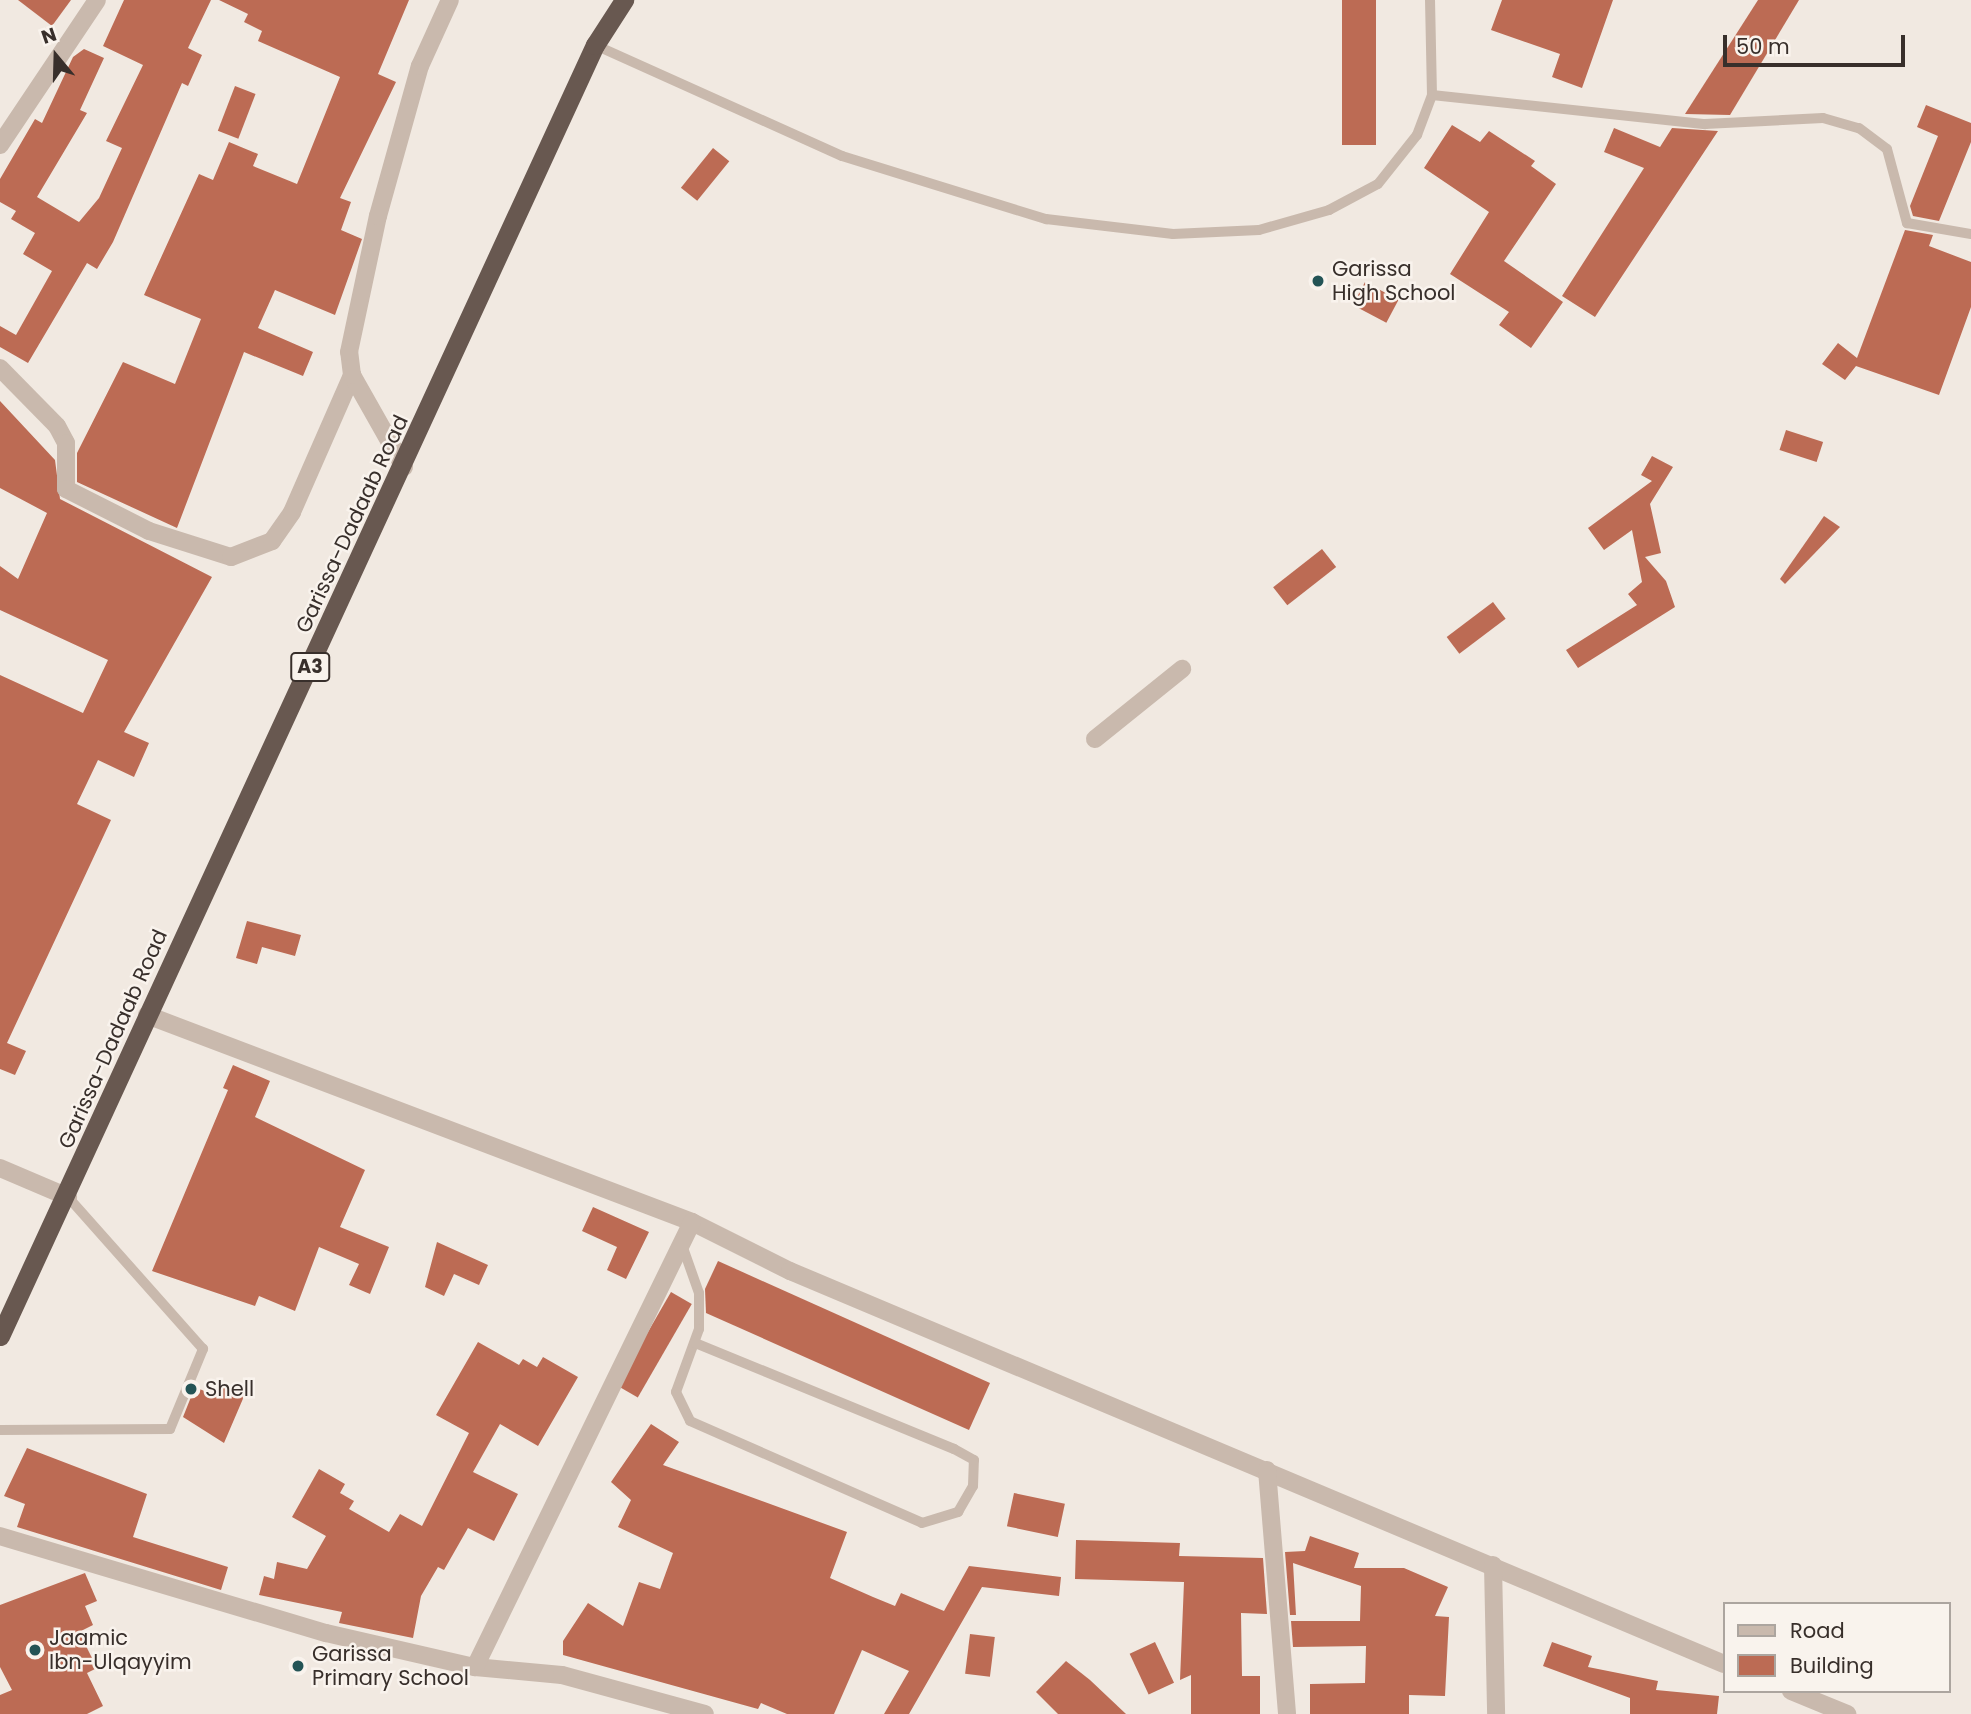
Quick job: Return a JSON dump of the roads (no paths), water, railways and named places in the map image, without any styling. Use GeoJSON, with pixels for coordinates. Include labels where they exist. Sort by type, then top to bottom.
{"type":"FeatureCollection","features":[{"type":"Feature","properties":{"kind":"highway","name":"Garissa-Dadaab Road"},"geometry":{"type":"LineString","coordinates":[[0,1336],[68,1197],[146,1015],[404,467],[595,44],[624,0]]}},
{"type":"Feature","properties":{"kind":"street"},"geometry":{"type":"LineString","coordinates":[[0,145],[97,0]]}},
{"type":"Feature","properties":{"kind":"street"},"geometry":{"type":"LineString","coordinates":[[404,467],[352,375],[349,352],[378,216],[420,66],[450,0]]}},
{"type":"Feature","properties":{"kind":"street"},"geometry":{"type":"LineString","coordinates":[[0,368],[58,426],[66,443],[66,489],[149,531],[231,557],[272,541],[292,512],[352,375]]}},
{"type":"Feature","properties":{"kind":"street"},"geometry":{"type":"LineString","coordinates":[[1095,739],[1182,669]]}},
{"type":"Feature","properties":{"kind":"street"},"geometry":{"type":"LineString","coordinates":[[146,1015],[692,1222],[790,1271],[1722,1663]]}},
{"type":"Feature","properties":{"kind":"street"},"geometry":{"type":"LineString","coordinates":[[0,1168],[68,1197]]}},
{"type":"Feature","properties":{"kind":"street"},"geometry":{"type":"LineString","coordinates":[[475,1667],[692,1222]]}},
{"type":"Feature","properties":{"kind":"street"},"geometry":{"type":"LineString","coordinates":[[1267,1470],[1287,1714]]}},
{"type":"Feature","properties":{"kind":"street"},"geometry":{"type":"LineString","coordinates":[[0,1536],[326,1633],[475,1667],[562,1675],[705,1714]]}},
{"type":"Feature","properties":{"kind":"street"},"geometry":{"type":"LineString","coordinates":[[1493,1566],[1496,1714]]}},
{"type":"Feature","properties":{"kind":"street"},"geometry":{"type":"LineString","coordinates":[[1796,1693],[1847,1714]]}},
{"type":"Feature","properties":{"kind":"lane"},"geometry":{"type":"LineString","coordinates":[[595,44],[842,156],[1046,219],[1173,234],[1259,230],[1329,210],[1378,184],[1418,135],[1432,95],[1430,0]]}},
{"type":"Feature","properties":{"kind":"lane"},"geometry":{"type":"LineString","coordinates":[[1432,95],[1705,124],[1823,118],[1859,128],[1887,149],[1907,223],[1971,234]]}},
{"type":"Feature","properties":{"kind":"lane"},"geometry":{"type":"LineString","coordinates":[[0,1430],[170,1429],[203,1349],[68,1197]]}},
{"type":"Feature","properties":{"kind":"lane"},"geometry":{"type":"LineString","coordinates":[[682,1244],[699,1293],[695,1343],[676,1392],[690,1421],[922,1523],[958,1512],[973,1486],[974,1460],[954,1449],[695,1343]]}},
{"type":"Feature","properties":{"kind":"place","name":"Garissa High School"},"geometry":{"type":"Point","coordinates":[1318,281]}},
{"type":"Feature","properties":{"kind":"place","name":"Shell"},"geometry":{"type":"Point","coordinates":[191,1389]}},
{"type":"Feature","properties":{"kind":"place","name":"Jaamic Ibn-Ulqayyim"},"geometry":{"type":"Point","coordinates":[35,1650]}},
{"type":"Feature","properties":{"kind":"place","name":"Garissa Primary School"},"geometry":{"type":"Point","coordinates":[298,1666]}}]}
